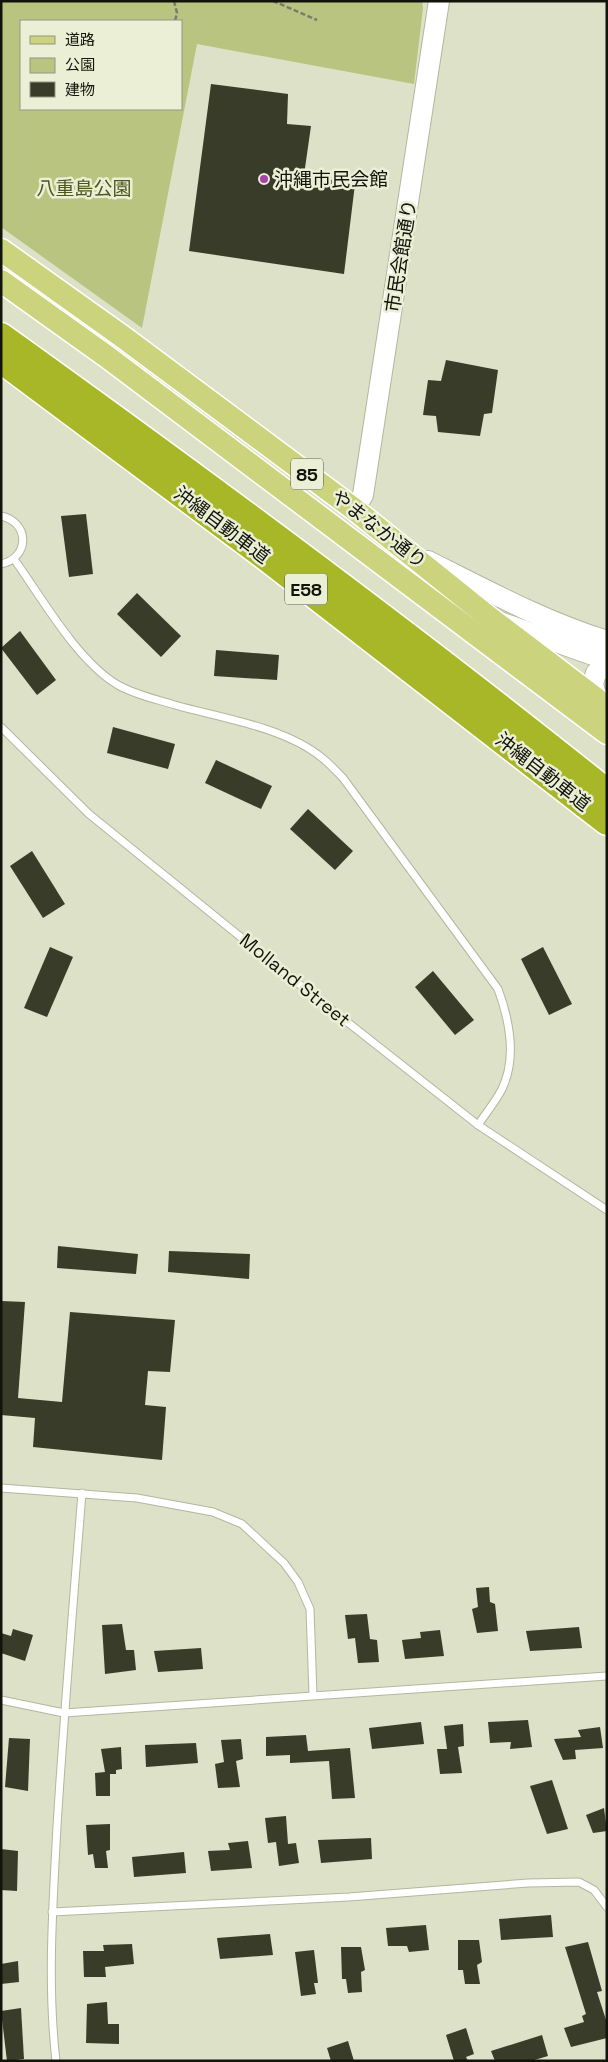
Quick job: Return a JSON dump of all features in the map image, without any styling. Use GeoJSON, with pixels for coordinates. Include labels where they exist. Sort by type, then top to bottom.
{"type":"FeatureCollection","features":[{"type":"Feature","properties":{"kind":"highway","name":"沖縄自動車道"},"geometry":{"type":"LineString","coordinates":[[1,336],[319,570],[607,792]]}},
{"type":"Feature","properties":{"kind":"highway","name":"沖縄自動車道"},"geometry":{"type":"LineString","coordinates":[[1,360],[268,559],[607,822]]}},
{"type":"Feature","properties":{"kind":"main road","name":"やまなか通り"},"geometry":{"type":"LineString","coordinates":[[1,250],[123,337],[354,509],[602,704]]}},
{"type":"Feature","properties":{"kind":"main road","name":"やまなか通り"},"geometry":{"type":"LineString","coordinates":[[1,281],[106,356],[607,732]]}},
{"type":"Feature","properties":{"kind":"street","name":"市民会館通り"},"geometry":{"type":"LineString","coordinates":[[354,509],[364,495],[439,1]]}},
{"type":"Feature","properties":{"kind":"street"},"geometry":{"type":"LineString","coordinates":[[439,606],[482,608],[607,641]]}},
{"type":"Feature","properties":{"kind":"street"},"geometry":{"type":"LineString","coordinates":[[482,608],[607,660]]}},
{"type":"Feature","properties":{"kind":"street"},"geometry":{"type":"LineString","coordinates":[[482,608],[481,630],[518,656],[536,679]]}},
{"type":"Feature","properties":{"kind":"street"},"geometry":{"type":"LineString","coordinates":[[602,704],[592,684],[596,673],[607,666]]}},
{"type":"Feature","properties":{"kind":"lane"},"geometry":{"type":"LineString","coordinates":[[1,516],[14,520],[21,528],[24,537],[23,548],[14,559],[1,564]]}},
{"type":"Feature","properties":{"kind":"lane"},"geometry":{"type":"LineString","coordinates":[[14,559],[81,653],[100,673],[118,685],[143,696],[272,732],[303,745],[321,757],[343,778],[498,989],[506,1013],[509,1066],[502,1089],[478,1124]]}},
{"type":"Feature","properties":{"kind":"lane","name":"Molland Street"},"geometry":{"type":"LineString","coordinates":[[1,727],[89,814],[280,969],[478,1124],[607,1210]]}},
{"type":"Feature","properties":{"kind":"lane"},"geometry":{"type":"LineString","coordinates":[[1,1488],[136,1498],[213,1512],[242,1524],[284,1564],[298,1582],[310,1609],[313,1695]]}},
{"type":"Feature","properties":{"kind":"lane"},"geometry":{"type":"LineString","coordinates":[[56,2061],[51,2009],[52,1912],[64,1713],[82,1493]]}},
{"type":"Feature","properties":{"kind":"lane"},"geometry":{"type":"LineString","coordinates":[[1,1700],[64,1713],[607,1676]]}},
{"type":"Feature","properties":{"kind":"lane"},"geometry":{"type":"LineString","coordinates":[[52,1912],[349,1897],[528,1883],[578,1882],[594,1890],[607,1907]]}},
{"type":"Feature","properties":{"kind":"path"},"geometry":{"type":"LineString","coordinates":[[174,1],[177,13],[175,20]]}},
{"type":"Feature","properties":{"kind":"path"},"geometry":{"type":"LineString","coordinates":[[273,1],[317,20]]}},
{"type":"Feature","properties":{"kind":"green space","name":"八重島公園"},"geometry":{"type":"Polygon","coordinates":[[[1,1],[422,1],[423,8],[414,84],[197,44],[142,328],[1,227],[1,1]]]}},
{"type":"Feature","properties":{"kind":"building","name":"沖縄市民会館"},"geometry":{"type":"Polygon","coordinates":[[[211,84],[288,94],[287,124],[311,126],[304,175],[355,184],[344,274],[189,251],[211,84]]]}},
{"type":"Feature","properties":{"kind":"building"},"geometry":{"type":"Polygon","coordinates":[[[446,360],[498,370],[492,413],[484,414],[480,436],[438,432],[436,416],[423,415],[428,380],[441,381],[446,360]]]}},
{"type":"Feature","properties":{"kind":"building"},"geometry":{"type":"Polygon","coordinates":[[[86,514],[93,574],[69,577],[61,516],[86,514]]]}},
{"type":"Feature","properties":{"kind":"building"},"geometry":{"type":"Polygon","coordinates":[[[137,593],[181,636],[161,657],[117,614],[137,593]]]}},
{"type":"Feature","properties":{"kind":"building"},"geometry":{"type":"Polygon","coordinates":[[[20,631],[56,680],[37,695],[1,648],[20,631]]]}},
{"type":"Feature","properties":{"kind":"building"},"geometry":{"type":"Polygon","coordinates":[[[216,650],[279,655],[277,680],[214,676],[216,650]]]}},
{"type":"Feature","properties":{"kind":"building"},"geometry":{"type":"Polygon","coordinates":[[[113,727],[175,744],[168,769],[107,753],[113,727]]]}},
{"type":"Feature","properties":{"kind":"building"},"geometry":{"type":"Polygon","coordinates":[[[216,760],[272,786],[261,809],[205,783],[216,760]]]}},
{"type":"Feature","properties":{"kind":"building"},"geometry":{"type":"Polygon","coordinates":[[[308,809],[353,851],[335,870],[290,829],[308,809]]]}},
{"type":"Feature","properties":{"kind":"building"},"geometry":{"type":"Polygon","coordinates":[[[32,851],[65,904],[43,918],[10,866],[32,851]]]}},
{"type":"Feature","properties":{"kind":"building"},"geometry":{"type":"Polygon","coordinates":[[[50,947],[73,957],[47,1017],[24,1008],[50,947]]]}},
{"type":"Feature","properties":{"kind":"building"},"geometry":{"type":"Polygon","coordinates":[[[543,947],[572,1004],[549,1015],[521,959],[543,947]]]}},
{"type":"Feature","properties":{"kind":"building"},"geometry":{"type":"Polygon","coordinates":[[[433,971],[474,1020],[455,1035],[415,987],[433,971]]]}},
{"type":"Feature","properties":{"kind":"building"},"geometry":{"type":"Polygon","coordinates":[[[58,1246],[138,1254],[136,1274],[57,1268],[58,1246]]]}},
{"type":"Feature","properties":{"kind":"building"},"geometry":{"type":"Polygon","coordinates":[[[169,1251],[250,1254],[249,1279],[168,1272],[169,1251]]]}},
{"type":"Feature","properties":{"kind":"building"},"geometry":{"type":"Polygon","coordinates":[[[1,1301],[25,1302],[18,1398],[62,1402],[70,1312],[175,1320],[170,1372],[148,1371],[145,1405],[166,1407],[162,1460],[33,1447],[35,1418],[1,1415],[1,1301]]]}},
{"type":"Feature","properties":{"kind":"building"},"geometry":{"type":"Polygon","coordinates":[[[489,1587],[490,1602],[495,1604],[498,1631],[477,1633],[472,1609],[478,1607],[476,1588],[489,1587]]]}},
{"type":"Feature","properties":{"kind":"building"},"geometry":{"type":"Polygon","coordinates":[[[367,1614],[370,1639],[377,1640],[379,1662],[358,1663],[355,1638],[348,1639],[345,1615],[367,1614]]]}},
{"type":"Feature","properties":{"kind":"building"},"geometry":{"type":"Polygon","coordinates":[[[122,1624],[126,1650],[134,1650],[136,1670],[105,1674],[102,1625],[122,1624]]]}},
{"type":"Feature","properties":{"kind":"building"},"geometry":{"type":"Polygon","coordinates":[[[579,1627],[582,1648],[530,1651],[526,1631],[579,1627]]]}},
{"type":"Feature","properties":{"kind":"building"},"geometry":{"type":"Polygon","coordinates":[[[13,1629],[33,1635],[25,1661],[1,1653],[1,1633],[11,1636],[13,1629]]]}},
{"type":"Feature","properties":{"kind":"building"},"geometry":{"type":"Polygon","coordinates":[[[440,1630],[444,1656],[405,1659],[402,1640],[421,1638],[420,1632],[440,1630]]]}},
{"type":"Feature","properties":{"kind":"building"},"geometry":{"type":"Polygon","coordinates":[[[201,1648],[203,1669],[158,1672],[154,1651],[201,1648]]]}},
{"type":"Feature","properties":{"kind":"building"},"geometry":{"type":"Polygon","coordinates":[[[528,1720],[532,1747],[510,1749],[511,1742],[490,1743],[488,1722],[528,1720]]]}},
{"type":"Feature","properties":{"kind":"building"},"geometry":{"type":"Polygon","coordinates":[[[421,1722],[424,1744],[372,1749],[369,1728],[421,1722]]]}},
{"type":"Feature","properties":{"kind":"building"},"geometry":{"type":"Polygon","coordinates":[[[463,1724],[464,1746],[458,1747],[462,1773],[440,1774],[437,1749],[447,1749],[444,1726],[463,1724]]]}},
{"type":"Feature","properties":{"kind":"building"},"geometry":{"type":"Polygon","coordinates":[[[600,1727],[603,1748],[575,1750],[576,1759],[563,1760],[554,1739],[581,1737],[578,1730],[600,1727]]]}},
{"type":"Feature","properties":{"kind":"building"},"geometry":{"type":"Polygon","coordinates":[[[306,1735],[308,1751],[350,1748],[355,1798],[332,1799],[329,1761],[290,1763],[290,1755],[266,1756],[266,1737],[306,1735]]]}},
{"type":"Feature","properties":{"kind":"building"},"geometry":{"type":"Polygon","coordinates":[[[9,1738],[30,1739],[28,1791],[5,1787],[9,1738]]]}},
{"type":"Feature","properties":{"kind":"building"},"geometry":{"type":"Polygon","coordinates":[[[241,1739],[243,1759],[236,1761],[240,1787],[218,1788],[215,1764],[224,1762],[221,1740],[241,1739]]]}},
{"type":"Feature","properties":{"kind":"building"},"geometry":{"type":"Polygon","coordinates":[[[196,1743],[198,1763],[146,1767],[145,1745],[196,1743]]]}},
{"type":"Feature","properties":{"kind":"building"},"geometry":{"type":"Polygon","coordinates":[[[121,1747],[122,1769],[116,1770],[116,1774],[110,1774],[110,1796],[96,1796],[95,1773],[105,1772],[101,1749],[121,1747]]]}},
{"type":"Feature","properties":{"kind":"building"},"geometry":{"type":"Polygon","coordinates":[[[552,1780],[568,1829],[547,1834],[530,1786],[552,1780]]]}},
{"type":"Feature","properties":{"kind":"building"},"geometry":{"type":"Polygon","coordinates":[[[604,1808],[607,1831],[593,1833],[586,1815],[604,1808]]]}},
{"type":"Feature","properties":{"kind":"building"},"geometry":{"type":"Polygon","coordinates":[[[286,1816],[288,1844],[296,1843],[299,1863],[279,1866],[276,1842],[268,1843],[265,1818],[286,1816]]]}},
{"type":"Feature","properties":{"kind":"building"},"geometry":{"type":"Polygon","coordinates":[[[110,1824],[110,1850],[106,1851],[108,1868],[95,1868],[93,1854],[88,1855],[86,1825],[110,1824]]]}},
{"type":"Feature","properties":{"kind":"building"},"geometry":{"type":"Polygon","coordinates":[[[371,1838],[372,1859],[321,1863],[318,1840],[371,1838]]]}},
{"type":"Feature","properties":{"kind":"building"},"geometry":{"type":"Polygon","coordinates":[[[248,1841],[252,1868],[211,1871],[208,1851],[230,1850],[228,1843],[248,1841]]]}},
{"type":"Feature","properties":{"kind":"building"},"geometry":{"type":"Polygon","coordinates":[[[1,1849],[18,1851],[17,1891],[1,1890],[1,1849]]]}},
{"type":"Feature","properties":{"kind":"building"},"geometry":{"type":"Polygon","coordinates":[[[184,1852],[186,1873],[134,1877],[132,1857],[184,1852]]]}},
{"type":"Feature","properties":{"kind":"building"},"geometry":{"type":"Polygon","coordinates":[[[551,1915],[553,1937],[501,1940],[499,1919],[551,1915]]]}},
{"type":"Feature","properties":{"kind":"building"},"geometry":{"type":"Polygon","coordinates":[[[426,1925],[429,1950],[409,1952],[407,1946],[388,1946],[386,1928],[426,1925]]]}},
{"type":"Feature","properties":{"kind":"building"},"geometry":{"type":"Polygon","coordinates":[[[270,1934],[273,1955],[220,1959],[217,1938],[270,1934]]]}},
{"type":"Feature","properties":{"kind":"building"},"geometry":{"type":"Polygon","coordinates":[[[458,1940],[479,1940],[482,1962],[477,1965],[480,1984],[465,1984],[463,1970],[458,1970],[458,1940]]]}},
{"type":"Feature","properties":{"kind":"building"},"geometry":{"type":"Polygon","coordinates":[[[588,1942],[602,1991],[597,1992],[607,2023],[607,2038],[571,2047],[564,2028],[584,2022],[582,2016],[586,2014],[565,1947],[588,1942]]]}},
{"type":"Feature","properties":{"kind":"building"},"geometry":{"type":"Polygon","coordinates":[[[132,1944],[134,1964],[105,1967],[106,1977],[84,1977],[83,1951],[104,1951],[103,1945],[132,1944]]]}},
{"type":"Feature","properties":{"kind":"building"},"geometry":{"type":"Polygon","coordinates":[[[341,1947],[361,1947],[365,1970],[361,1972],[362,1992],[348,1993],[346,1979],[342,1979],[341,1947]]]}},
{"type":"Feature","properties":{"kind":"building"},"geometry":{"type":"Polygon","coordinates":[[[314,1950],[318,1983],[314,1983],[316,1994],[301,1996],[295,1952],[314,1950]]]}},
{"type":"Feature","properties":{"kind":"building"},"geometry":{"type":"Polygon","coordinates":[[[18,1961],[19,1982],[1,1984],[1,1964],[18,1961]]]}},
{"type":"Feature","properties":{"kind":"building"},"geometry":{"type":"Polygon","coordinates":[[[107,2002],[108,2024],[119,2024],[119,2044],[86,2043],[87,2004],[107,2002]]]}},
{"type":"Feature","properties":{"kind":"building"},"geometry":{"type":"Polygon","coordinates":[[[21,2008],[24,2059],[7,2061],[1,2011],[21,2008]]]}},
{"type":"Feature","properties":{"kind":"building"},"geometry":{"type":"Polygon","coordinates":[[[466,2028],[474,2054],[466,2057],[468,2061],[454,2061],[446,2035],[466,2028]]]}},
{"type":"Feature","properties":{"kind":"building"},"geometry":{"type":"Polygon","coordinates":[[[542,2035],[548,2056],[531,2061],[495,2061],[491,2051],[542,2035]]]}},
{"type":"Feature","properties":{"kind":"building"},"geometry":{"type":"Polygon","coordinates":[[[348,2041],[354,2061],[331,2061],[327,2048],[348,2041]]]}},
{"type":"Feature","properties":{"kind":"place","name":"沖縄市民会館"},"geometry":{"type":"Point","coordinates":[264,179]}}]}
